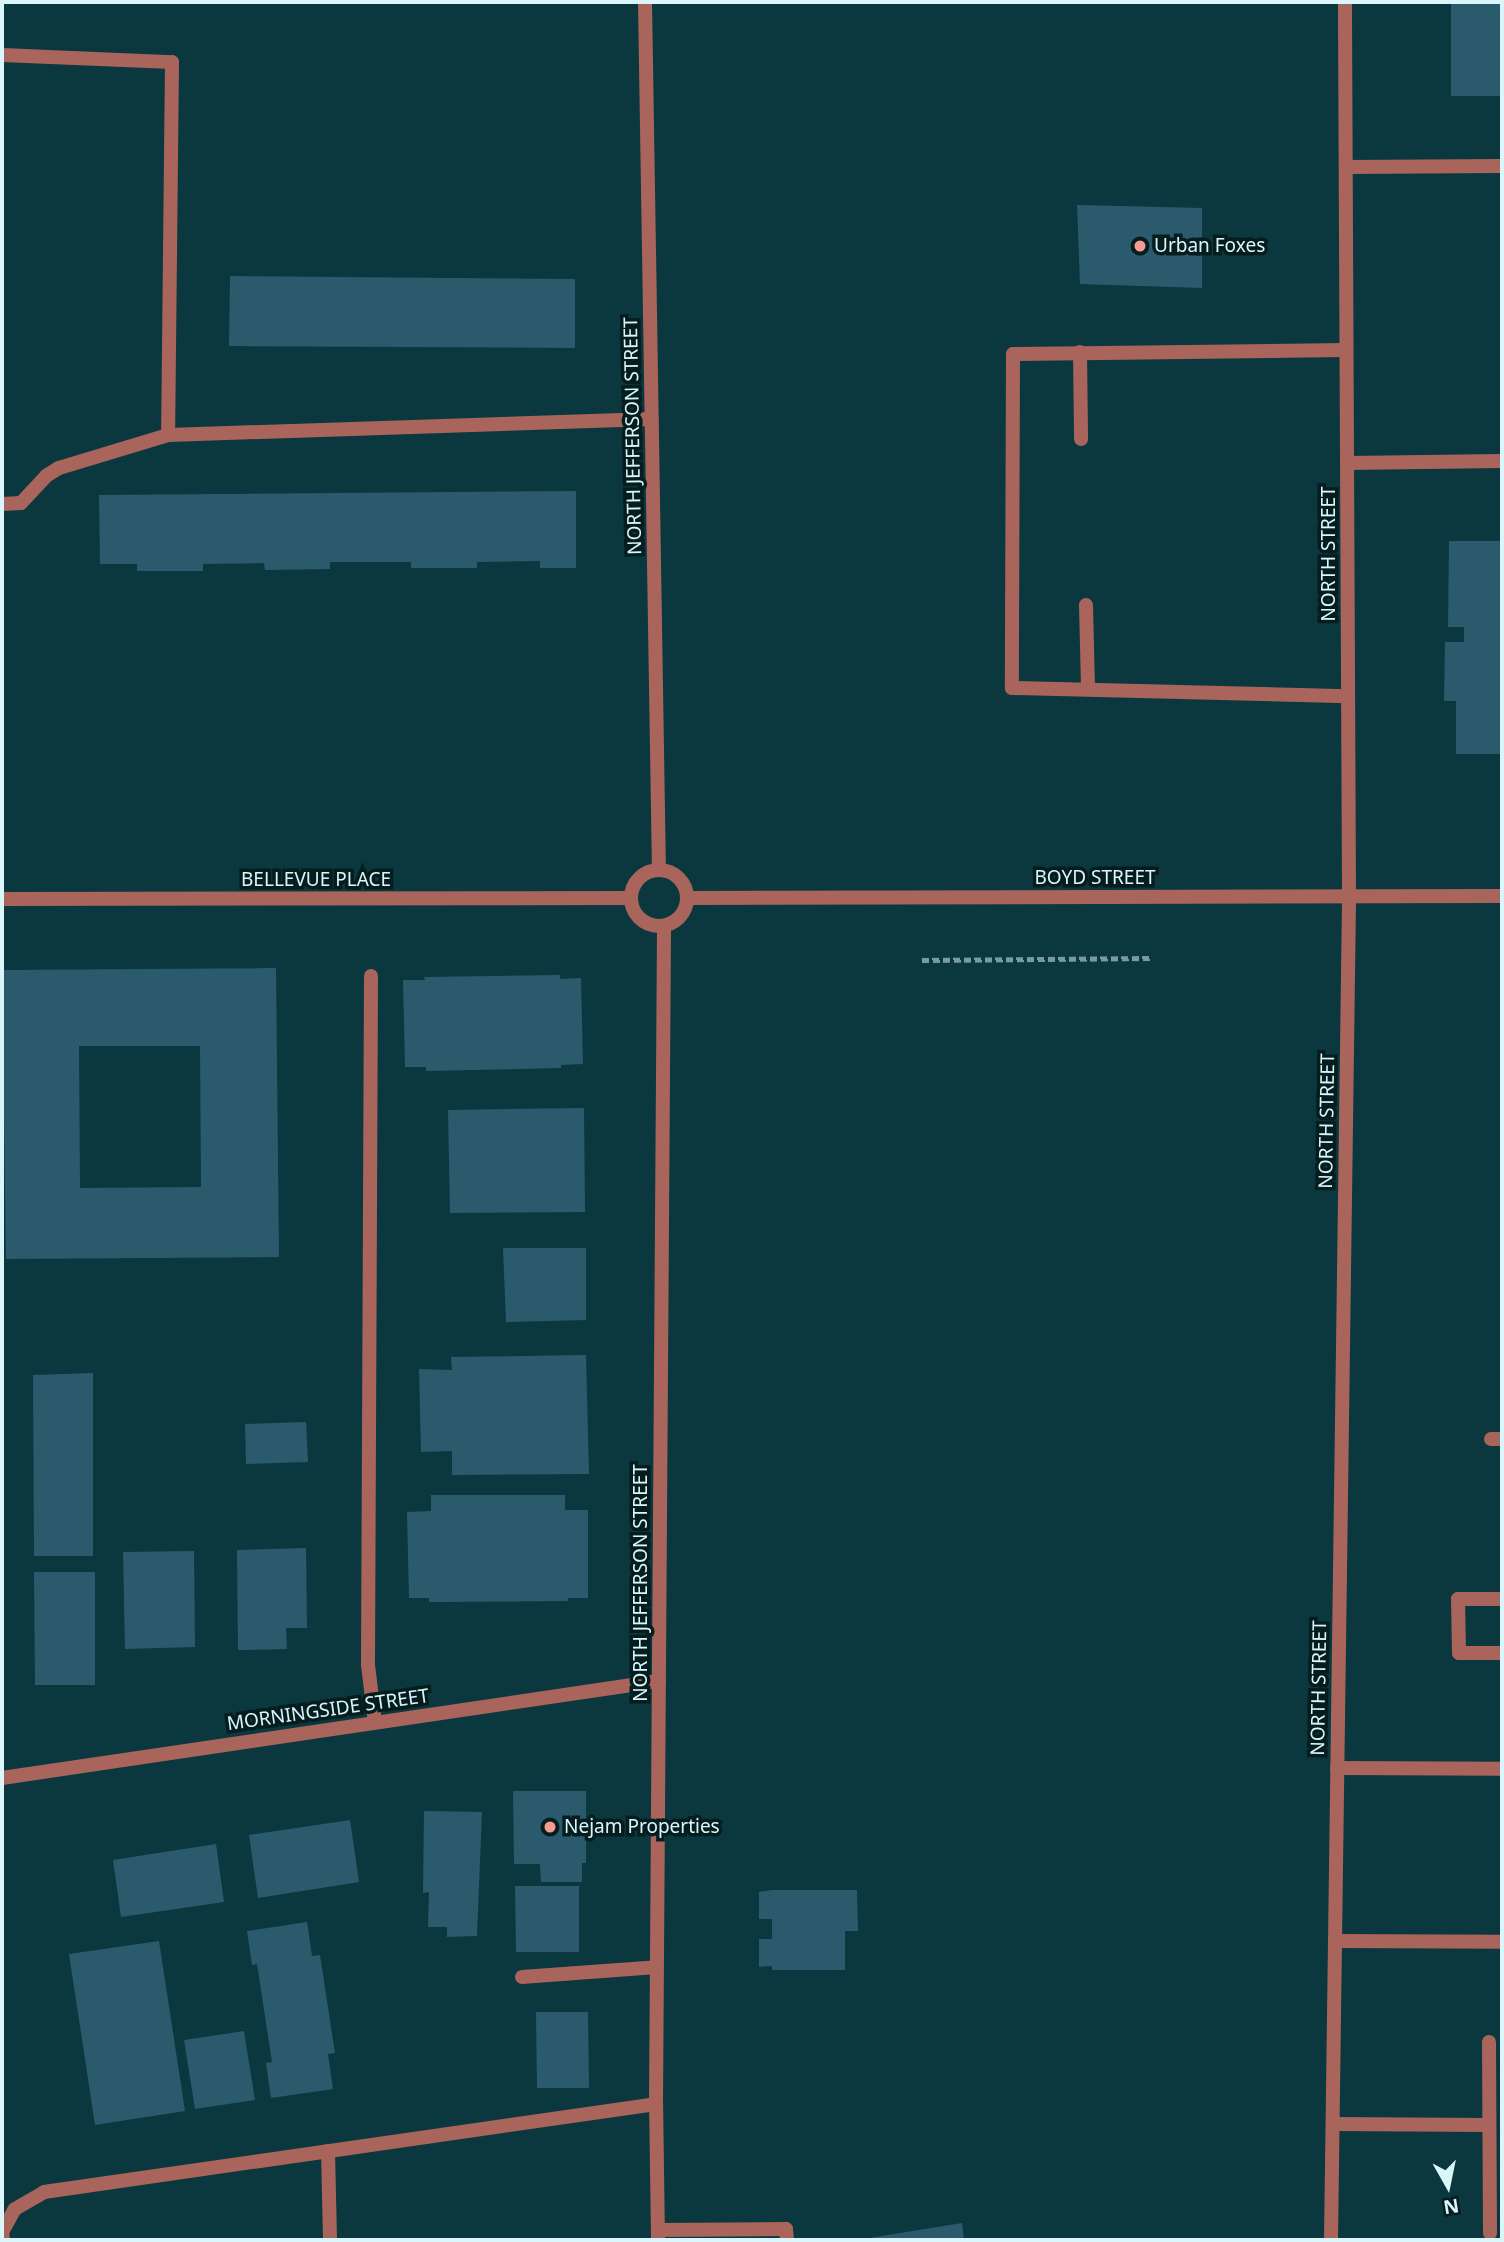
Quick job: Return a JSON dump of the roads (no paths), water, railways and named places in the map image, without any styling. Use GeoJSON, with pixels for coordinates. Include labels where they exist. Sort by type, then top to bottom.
{"type":"FeatureCollection","features":[{"type":"Feature","properties":{"kind":"street","name":"NORTH JEFFERSON STREET"},"geometry":{"type":"LineString","coordinates":[[645,2],[659,870]]}},
{"type":"Feature","properties":{"kind":"street","name":"NORTH STREET"},"geometry":{"type":"LineString","coordinates":[[1331,2240],[1349,896],[1345,2]]}},
{"type":"Feature","properties":{"kind":"street"},"geometry":{"type":"LineString","coordinates":[[2,55],[172,62],[168,435]]}},
{"type":"Feature","properties":{"kind":"street"},"geometry":{"type":"LineString","coordinates":[[1346,167],[1502,166]]}},
{"type":"Feature","properties":{"kind":"street"},"geometry":{"type":"LineString","coordinates":[[1346,350],[1013,354],[1012,688],[1348,695]]}},
{"type":"Feature","properties":{"kind":"street"},"geometry":{"type":"LineString","coordinates":[[1080,352],[1081,439]]}},
{"type":"Feature","properties":{"kind":"street"},"geometry":{"type":"LineString","coordinates":[[2,504],[21,503],[46,476],[59,468],[168,435],[652,419]]}},
{"type":"Feature","properties":{"kind":"street"},"geometry":{"type":"LineString","coordinates":[[1348,463],[1502,461]]}},
{"type":"Feature","properties":{"kind":"street"},"geometry":{"type":"LineString","coordinates":[[1086,605],[1088,690]]}},
{"type":"Feature","properties":{"kind":"street"},"geometry":{"type":"LineString","coordinates":[[659,870],[676,875],[682,882],[687,898],[681,916],[664,926],[645,923],[632,908],[631,898],[636,881],[642,875],[659,870]]}},
{"type":"Feature","properties":{"kind":"street","name":"BOYD STREET"},"geometry":{"type":"LineString","coordinates":[[687,898],[1502,896]]}},
{"type":"Feature","properties":{"kind":"street","name":"BELLEVUE PLACE"},"geometry":{"type":"LineString","coordinates":[[2,899],[631,898]]}},
{"type":"Feature","properties":{"kind":"street","name":"NORTH JEFFERSON STREET"},"geometry":{"type":"LineString","coordinates":[[658,2235],[656,2104],[664,926]]}},
{"type":"Feature","properties":{"kind":"street"},"geometry":{"type":"LineString","coordinates":[[371,976],[368,1665],[374,1722]]}},
{"type":"Feature","properties":{"kind":"street"},"geometry":{"type":"LineString","coordinates":[[1502,1599],[1458,1599],[1459,1653],[1502,1653]]}},
{"type":"Feature","properties":{"kind":"street","name":"MORNINGSIDE STREET"},"geometry":{"type":"LineString","coordinates":[[2,1778],[659,1681]]}},
{"type":"Feature","properties":{"kind":"street"},"geometry":{"type":"LineString","coordinates":[[1337,1768],[1502,1769]]}},
{"type":"Feature","properties":{"kind":"street"},"geometry":{"type":"LineString","coordinates":[[1335,1941],[1502,1942]]}},
{"type":"Feature","properties":{"kind":"street"},"geometry":{"type":"LineString","coordinates":[[522,1977],[657,1967]]}},
{"type":"Feature","properties":{"kind":"street"},"geometry":{"type":"LineString","coordinates":[[1489,2042],[1490,2234]]}},
{"type":"Feature","properties":{"kind":"street"},"geometry":{"type":"LineString","coordinates":[[3,2240],[2,2232],[15,2208],[44,2192],[656,2104]]}},
{"type":"Feature","properties":{"kind":"street"},"geometry":{"type":"LineString","coordinates":[[1333,2124],[1489,2125]]}},
{"type":"Feature","properties":{"kind":"street"},"geometry":{"type":"LineString","coordinates":[[328,2151],[330,2240]]}},
{"type":"Feature","properties":{"kind":"street"},"geometry":{"type":"LineString","coordinates":[[658,2235],[786,2229],[787,2240]]}},
{"type":"Feature","properties":{"kind":"place","name":"Urban Foxes"},"geometry":{"type":"Point","coordinates":[1140,246]}},
{"type":"Feature","properties":{"kind":"place","name":"Nejam Properties"},"geometry":{"type":"Point","coordinates":[550,1827]}}]}
